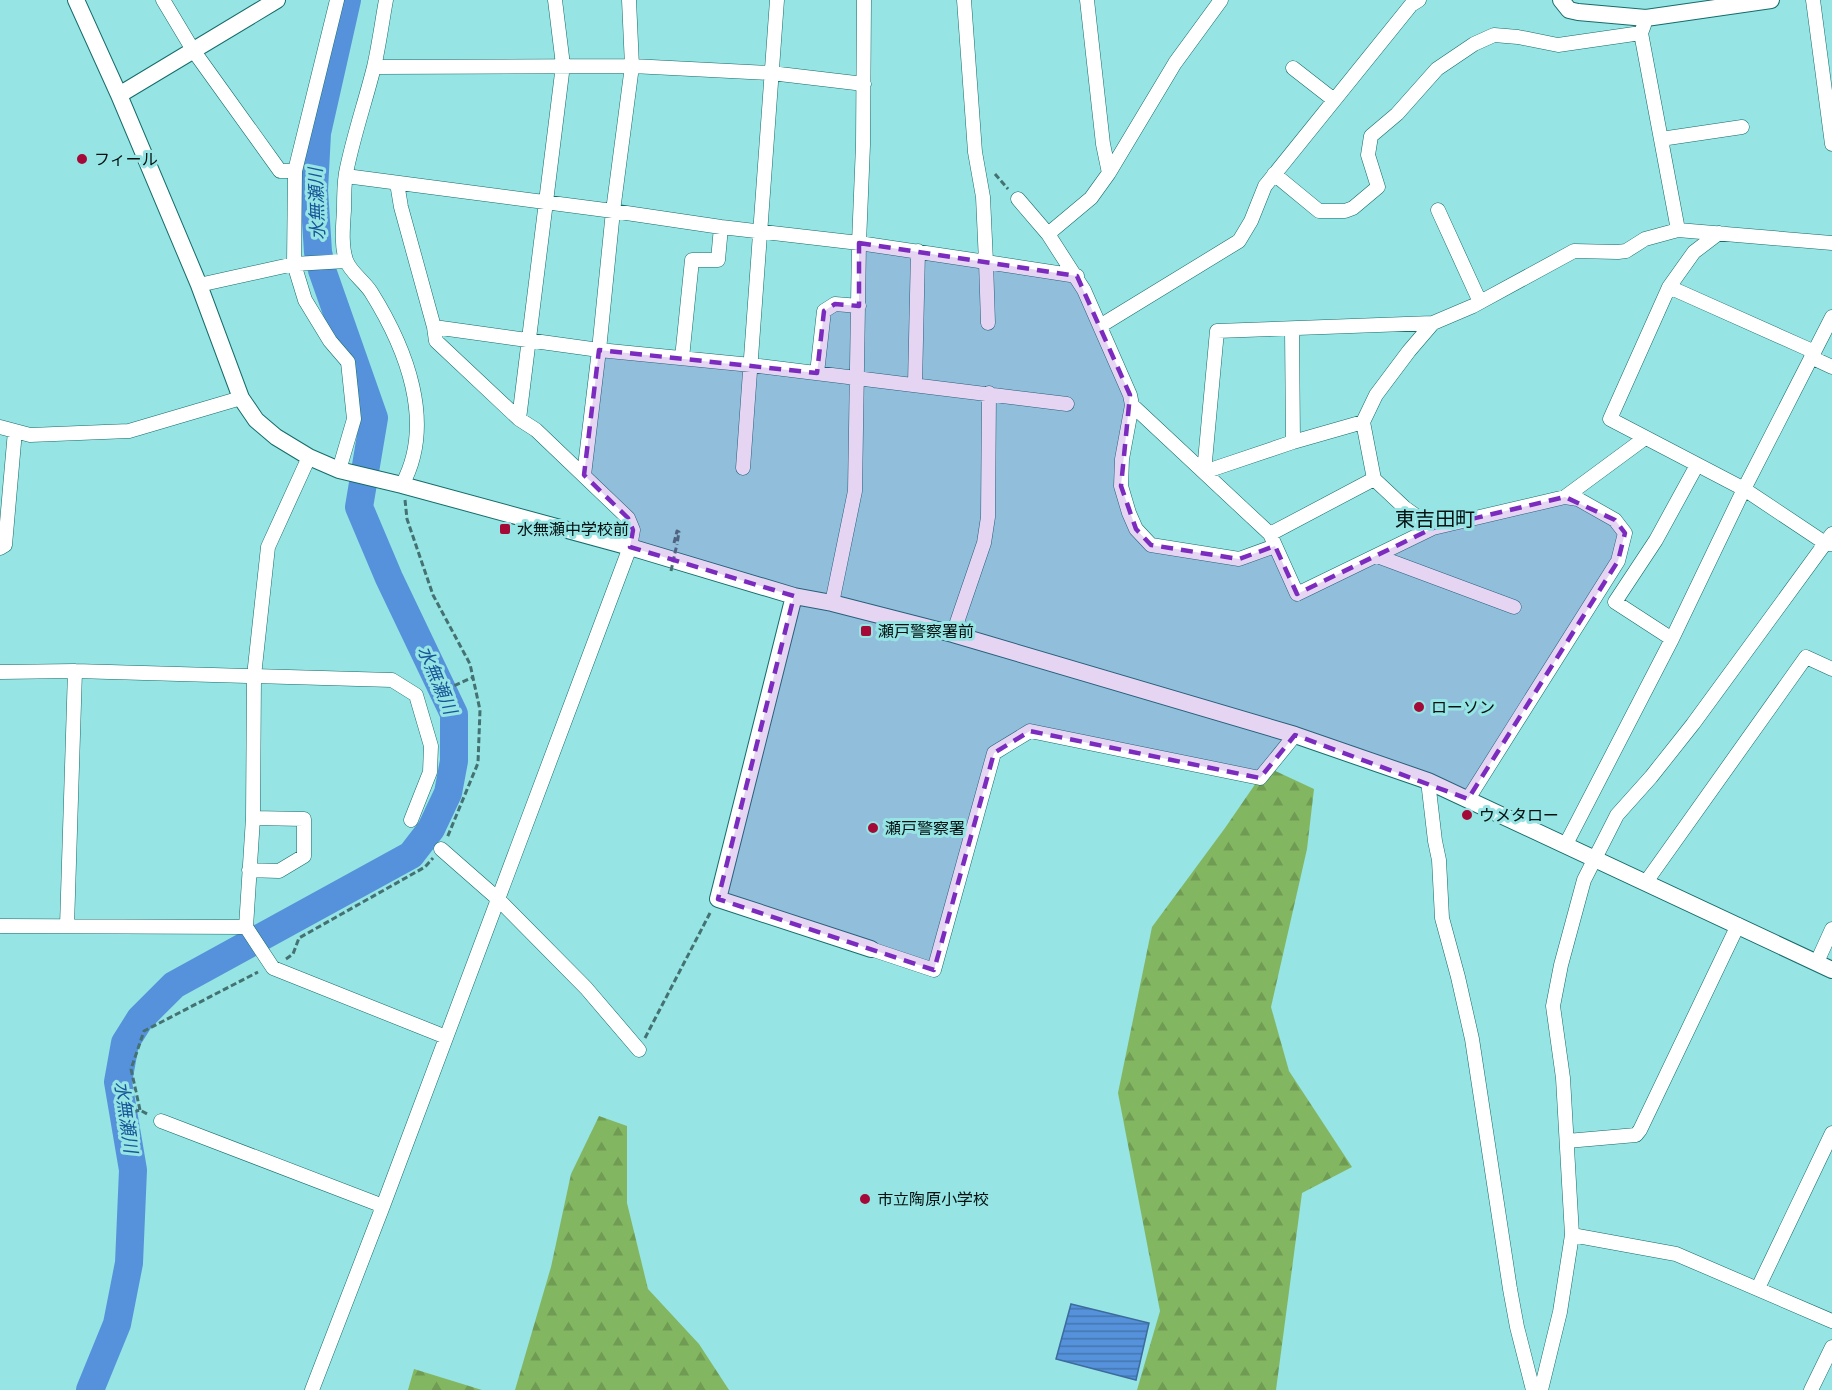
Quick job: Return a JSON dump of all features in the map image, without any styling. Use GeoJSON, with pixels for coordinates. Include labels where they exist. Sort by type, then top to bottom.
{"type":"FeatureCollection","features":[{"type":"Feature","properties":{"kind":"street"},"geometry":{"type":"LineString","coordinates":[[76,0],[119,95],[199,285],[241,398],[256,420],[309,457],[339,470],[630,547],[794,596],[832,603],[953,634],[1294,735],[1428,781],[1832,970]]}},
{"type":"Feature","properties":{"kind":"street"},"geometry":{"type":"LineString","coordinates":[[163,0],[193,50],[280,171],[295,171]]}},
{"type":"Feature","properties":{"kind":"street"},"geometry":{"type":"LineString","coordinates":[[337,0],[295,171],[294,264],[305,300],[330,341],[348,362],[354,419],[339,470]]}},
{"type":"Feature","properties":{"kind":"street"},"geometry":{"type":"LineString","coordinates":[[386,0],[374,67],[346,176],[342,230],[346,261],[371,291],[398,343],[413,386],[418,413],[415,452],[410,471],[402,485]]}},
{"type":"Feature","properties":{"kind":"street"},"geometry":{"type":"LineString","coordinates":[[519,419],[563,65],[555,0]]}},
{"type":"Feature","properties":{"kind":"street"},"geometry":{"type":"LineString","coordinates":[[584,476],[613,210],[632,66],[629,0]]}},
{"type":"Feature","properties":{"kind":"street"},"geometry":{"type":"LineString","coordinates":[[743,468],[777,0]]}},
{"type":"Feature","properties":{"kind":"street"},"geometry":{"type":"LineString","coordinates":[[832,603],[855,491],[864,0]]}},
{"type":"Feature","properties":{"kind":"street"},"geometry":{"type":"LineString","coordinates":[[964,0],[975,152],[983,197],[987,323]]}},
{"type":"Feature","properties":{"kind":"street"},"geometry":{"type":"LineString","coordinates":[[1086,0],[1103,144],[1109,173]]}},
{"type":"Feature","properties":{"kind":"street"},"geometry":{"type":"LineString","coordinates":[[1048,234],[1091,198],[1109,173],[1175,63],[1221,0]]}},
{"type":"Feature","properties":{"kind":"street"},"geometry":{"type":"LineString","coordinates":[[1100,326],[1239,241],[1251,221],[1264,186],[1411,4],[1419,0]]}},
{"type":"Feature","properties":{"kind":"street"},"geometry":{"type":"LineString","coordinates":[[1561,0],[1569,10],[1644,25]]}},
{"type":"Feature","properties":{"kind":"street"},"geometry":{"type":"LineString","coordinates":[[1274,174],[1319,211],[1345,211],[1353,207],[1378,187],[1368,155],[1371,136],[1396,114],[1437,69],[1474,44],[1494,35],[1558,45],[1771,0]]}},
{"type":"Feature","properties":{"kind":"street"},"geometry":{"type":"LineString","coordinates":[[1813,0],[1832,144]]}},
{"type":"Feature","properties":{"kind":"street"},"geometry":{"type":"LineString","coordinates":[[119,95],[265,3]]}},
{"type":"Feature","properties":{"kind":"street"},"geometry":{"type":"LineString","coordinates":[[1644,25],[1661,139],[1678,230]]}},
{"type":"Feature","properties":{"kind":"street"},"geometry":{"type":"LineString","coordinates":[[374,67],[632,66],[771,73],[864,84]]}},
{"type":"Feature","properties":{"kind":"street"},"geometry":{"type":"LineString","coordinates":[[1293,68],[1334,100]]}},
{"type":"Feature","properties":{"kind":"street"},"geometry":{"type":"LineString","coordinates":[[1661,139],[1742,127]]}},
{"type":"Feature","properties":{"kind":"street"},"geometry":{"type":"LineString","coordinates":[[346,176],[860,243],[1077,276]]}},
{"type":"Feature","properties":{"kind":"street"},"geometry":{"type":"LineString","coordinates":[[312,1390],[630,547],[633,530],[628,518],[536,430],[519,419],[436,341],[401,207],[397,183]]}},
{"type":"Feature","properties":{"kind":"street"},"geometry":{"type":"LineString","coordinates":[[1018,199],[1048,234],[1077,276],[1132,405],[1273,540],[1297,594],[1433,528],[1565,497],[1578,499],[1616,520],[1625,533],[1618,561],[1468,799]]}},
{"type":"Feature","properties":{"kind":"street"},"geometry":{"type":"LineString","coordinates":[[1438,210],[1480,302]]}},
{"type":"Feature","properties":{"kind":"street"},"geometry":{"type":"LineString","coordinates":[[682,358],[692,260],[718,260],[721,226]]}},
{"type":"Feature","properties":{"kind":"street"},"geometry":{"type":"LineString","coordinates":[[1204,472],[1217,331],[1432,324],[1480,302],[1574,251],[1626,251],[1645,239],[1678,230],[1832,243]]}},
{"type":"Feature","properties":{"kind":"street"},"geometry":{"type":"LineString","coordinates":[[1541,1390],[1560,1312],[1572,1235],[1563,1078],[1553,1006],[1561,965],[1584,880],[1617,815],[1693,724],[1830,540],[1743,489],[1610,419],[1669,287],[1694,252],[1719,233]]}},
{"type":"Feature","properties":{"kind":"street"},"geometry":{"type":"LineString","coordinates":[[915,384],[918,251]]}},
{"type":"Feature","properties":{"kind":"street"},"geometry":{"type":"LineString","coordinates":[[199,285],[294,264],[346,261]]}},
{"type":"Feature","properties":{"kind":"street"},"geometry":{"type":"LineString","coordinates":[[1669,287],[1808,349],[1817,360],[1832,367]]}},
{"type":"Feature","properties":{"kind":"street"},"geometry":{"type":"LineString","coordinates":[[817,373],[824,311],[835,304],[859,306]]}},
{"type":"Feature","properties":{"kind":"street"},"geometry":{"type":"LineString","coordinates":[[1566,844],[1672,639],[1743,489],[1832,317]]}},
{"type":"Feature","properties":{"kind":"street"},"geometry":{"type":"LineString","coordinates":[[1432,324],[1408,351],[1376,394],[1363,422],[1374,479],[1405,508],[1433,528]]}},
{"type":"Feature","properties":{"kind":"street"},"geometry":{"type":"LineString","coordinates":[[434,327],[599,350],[751,364],[1067,404]]}},
{"type":"Feature","properties":{"kind":"street"},"geometry":{"type":"LineString","coordinates":[[1292,329],[1293,442]]}},
{"type":"Feature","properties":{"kind":"street"},"geometry":{"type":"LineString","coordinates":[[953,634],[984,543],[988,517],[989,393]]}},
{"type":"Feature","properties":{"kind":"street"},"geometry":{"type":"LineString","coordinates":[[0,427],[30,435],[129,432],[241,398]]}},
{"type":"Feature","properties":{"kind":"street"},"geometry":{"type":"LineString","coordinates":[[1132,405],[1122,459],[1121,486],[1136,529],[1151,545],[1239,559],[1374,479]]}},
{"type":"Feature","properties":{"kind":"street"},"geometry":{"type":"LineString","coordinates":[[1204,472],[1293,442],[1363,422]]}},
{"type":"Feature","properties":{"kind":"street"},"geometry":{"type":"LineString","coordinates":[[0,548],[5,545],[15,431]]}},
{"type":"Feature","properties":{"kind":"street"},"geometry":{"type":"LineString","coordinates":[[1565,497],[1645,438]]}},
{"type":"Feature","properties":{"kind":"street"},"geometry":{"type":"LineString","coordinates":[[309,457],[268,547],[254,676],[248,930],[273,968],[446,1037]]}},
{"type":"Feature","properties":{"kind":"street"},"geometry":{"type":"LineString","coordinates":[[1672,639],[1615,602],[1656,540],[1697,465]]}},
{"type":"Feature","properties":{"kind":"street"},"geometry":{"type":"LineString","coordinates":[[1377,556],[1514,607]]}},
{"type":"Feature","properties":{"kind":"street"},"geometry":{"type":"LineString","coordinates":[[794,596],[718,898],[934,970],[994,753],[1030,731],[1260,778],[1294,735]]}},
{"type":"Feature","properties":{"kind":"street"},"geometry":{"type":"LineString","coordinates":[[1646,882],[1806,657],[1832,669]]}},
{"type":"Feature","properties":{"kind":"street"},"geometry":{"type":"LineString","coordinates":[[67,926],[75,671]]}},
{"type":"Feature","properties":{"kind":"street"},"geometry":{"type":"LineString","coordinates":[[0,672],[75,671],[392,680],[416,695],[431,746],[430,772],[411,820]]}},
{"type":"Feature","properties":{"kind":"street"},"geometry":{"type":"LineString","coordinates":[[1428,781],[1439,860],[1442,918],[1472,1039],[1510,1289],[1533,1390]]}},
{"type":"Feature","properties":{"kind":"street"},"geometry":{"type":"LineString","coordinates":[[249,870],[279,871],[304,856],[304,819],[252,818]]}},
{"type":"Feature","properties":{"kind":"street"},"geometry":{"type":"LineString","coordinates":[[441,849],[498,899],[586,988],[639,1050]]}},
{"type":"Feature","properties":{"kind":"street"},"geometry":{"type":"LineString","coordinates":[[1567,1141],[1636,1135],[1641,1130],[1738,925]]}},
{"type":"Feature","properties":{"kind":"street"},"geometry":{"type":"LineString","coordinates":[[0,926],[248,930]]}},
{"type":"Feature","properties":{"kind":"street"},"geometry":{"type":"LineString","coordinates":[[1817,962],[1832,930]]}},
{"type":"Feature","properties":{"kind":"street"},"geometry":{"type":"LineString","coordinates":[[161,1121],[383,1206]]}},
{"type":"Feature","properties":{"kind":"street"},"geometry":{"type":"LineString","coordinates":[[1758,1288],[1832,1133]]}},
{"type":"Feature","properties":{"kind":"street"},"geometry":{"type":"LineString","coordinates":[[1572,1235],[1676,1254],[1832,1321]]}},
{"type":"Feature","properties":{"kind":"street"},"geometry":{"type":"LineString","coordinates":[[1811,1390],[1832,1347]]}},
{"type":"Feature","properties":{"kind":"path"},"geometry":{"type":"LineString","coordinates":[[975,152],[1018,199]]}},
{"type":"Feature","properties":{"kind":"path"},"geometry":{"type":"LineString","coordinates":[[273,968],[293,954],[299,938],[425,867],[441,849],[450,833],[478,763],[480,710],[470,664],[434,595],[407,519],[402,485]]}},
{"type":"Feature","properties":{"kind":"path"},"geometry":{"type":"LineString","coordinates":[[671,571],[676,543]]}},
{"type":"Feature","properties":{"kind":"path"},"geometry":{"type":"LineString","coordinates":[[438,693],[473,677]]}},
{"type":"Feature","properties":{"kind":"path"},"geometry":{"type":"LineString","coordinates":[[639,1050],[718,898]]}},
{"type":"Feature","properties":{"kind":"path"},"geometry":{"type":"LineString","coordinates":[[116,1117],[140,1110],[131,1069],[144,1031],[257,972]]}},
{"type":"Feature","properties":{"kind":"highlighted area"},"geometry":{"type":"Polygon","coordinates":[[[859,243],[1077,276],[1130,395],[1121,486],[1136,529],[1151,545],[1239,559],[1275,546],[1297,594],[1433,528],[1565,497],[1615,520],[1625,533],[1618,561],[1468,799],[1295,735],[1260,778],[1030,731],[994,753],[934,970],[718,899],[794,596],[630,547],[633,530],[628,518],[584,475],[599,350],[817,373],[824,311],[835,304],[859,306],[859,243]]]}},
{"type":"Feature","properties":{"kind":"green space"},"geometry":{"type":"Polygon","coordinates":[[[1267,767],[1314,789],[1307,849],[1271,1007],[1289,1071],[1352,1167],[1302,1193],[1276,1390],[1137,1390],[1160,1311],[1118,1093],[1152,927],[1267,767]]]}},
{"type":"Feature","properties":{"kind":"green space"},"geometry":{"type":"Polygon","coordinates":[[[599,1116],[627,1126],[627,1203],[648,1289],[699,1344],[729,1390],[515,1390],[551,1267],[571,1174],[599,1116]]]}},
{"type":"Feature","properties":{"kind":"green space"},"geometry":{"type":"Polygon","coordinates":[[[414,1369],[482,1390],[408,1390],[414,1369]]]}},
{"type":"Feature","properties":{"kind":"water"},"geometry":{"type":"Polygon","coordinates":[[[1071,1304],[1149,1323],[1136,1380],[1056,1359],[1071,1304]]]}},
{"type":"Feature","properties":{"kind":"waterway","name":"水無瀬川"},"geometry":{"type":"LineString","coordinates":[[90,1390],[117,1324],[129,1263],[133,1170],[118,1082],[125,1043],[140,1019],[174,985],[411,855],[431,829],[448,793],[454,761],[454,714],[389,578],[359,507],[374,418],[322,270],[318,252],[314,190],[317,133],[347,0]]}},
{"type":"Feature","properties":{"kind":"place","name":"フィール"},"geometry":{"type":"Point","coordinates":[82,159]}},
{"type":"Feature","properties":{"kind":"place","name":"水無瀬中学校前"},"geometry":{"type":"Point","coordinates":[505,529]}},
{"type":"Feature","properties":{"kind":"place","name":"瀬戸警察署前"},"geometry":{"type":"Point","coordinates":[866,631]}},
{"type":"Feature","properties":{"kind":"place","name":"ローソン"},"geometry":{"type":"Point","coordinates":[1419,707]}},
{"type":"Feature","properties":{"kind":"place","name":"ウメタロー"},"geometry":{"type":"Point","coordinates":[1467,815]}},
{"type":"Feature","properties":{"kind":"place","name":"瀬戸警察署"},"geometry":{"type":"Point","coordinates":[873,828]}},
{"type":"Feature","properties":{"kind":"place","name":"市立陶原小学校"},"geometry":{"type":"Point","coordinates":[865,1199]}},
{"type":"Feature","properties":{"kind":"district","name":"東吉田町"},"geometry":{"type":"Point","coordinates":[1435,519]}}]}
